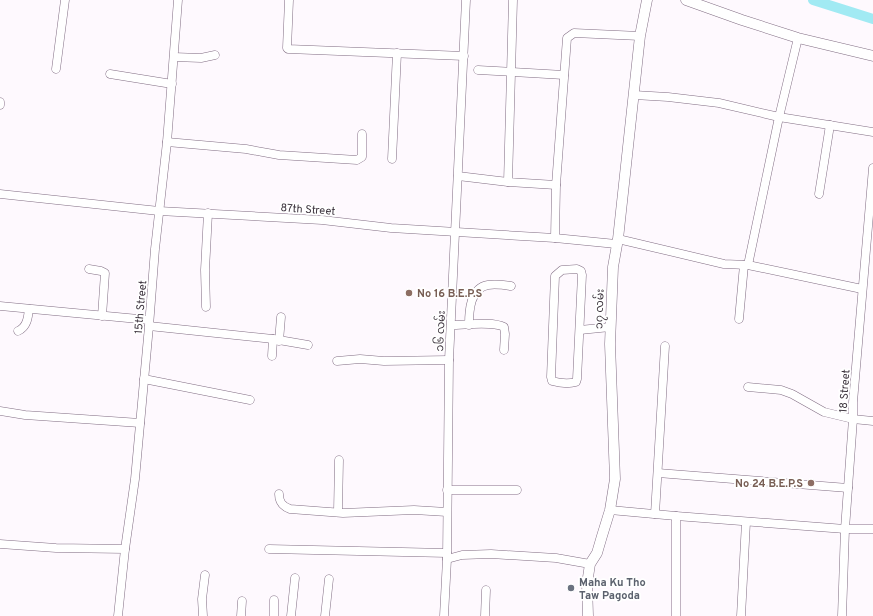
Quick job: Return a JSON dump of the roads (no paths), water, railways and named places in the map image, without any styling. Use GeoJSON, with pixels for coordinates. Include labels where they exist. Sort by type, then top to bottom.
{"type":"FeatureCollection","features":[{"type":"Feature","properties":{"kind":"street"},"geometry":{"type":"LineString","coordinates":[[56,68],[65,0]]}},
{"type":"Feature","properties":{"kind":"street","name":"15th Street"},"geometry":{"type":"LineString","coordinates":[[118,616],[125,549],[135,479],[159,210],[167,142],[178,0]]}},
{"type":"Feature","properties":{"kind":"street"},"geometry":{"type":"LineString","coordinates":[[289,0],[287,48],[464,56]]}},
{"type":"Feature","properties":{"kind":"street","name":"၁၆ လမ်း"},"geometry":{"type":"LineString","coordinates":[[444,616],[447,556],[449,360],[466,0]]}},
{"type":"Feature","properties":{"kind":"street"},"geometry":{"type":"LineString","coordinates":[[508,182],[513,0]]}},
{"type":"Feature","properties":{"kind":"street","name":"၁၇ လမ်း"},"geometry":{"type":"LineString","coordinates":[[588,616],[587,584],[590,564],[597,553],[610,510],[615,479],[610,361],[613,267],[640,36],[647,0]]}},
{"type":"Feature","properties":{"kind":"street"},"geometry":{"type":"LineString","coordinates":[[686,0],[798,38],[873,56]]}},
{"type":"Feature","properties":{"kind":"street"},"geometry":{"type":"LineString","coordinates":[[555,238],[556,185],[567,38],[574,33],[640,36]]}},
{"type":"Feature","properties":{"kind":"street"},"geometry":{"type":"LineString","coordinates":[[739,319],[746,265],[798,38]]}},
{"type":"Feature","properties":{"kind":"street"},"geometry":{"type":"LineString","coordinates":[[392,159],[397,53]]}},
{"type":"Feature","properties":{"kind":"street"},"geometry":{"type":"LineString","coordinates":[[174,57],[201,58],[215,55]]}},
{"type":"Feature","properties":{"kind":"street"},"geometry":{"type":"LineString","coordinates":[[478,70],[564,75]]}},
{"type":"Feature","properties":{"kind":"street"},"geometry":{"type":"LineString","coordinates":[[110,74],[172,84]]}},
{"type":"Feature","properties":{"kind":"street"},"geometry":{"type":"LineString","coordinates":[[634,95],[719,103],[779,117],[873,132]]}},
{"type":"Feature","properties":{"kind":"street"},"geometry":{"type":"LineString","coordinates":[[819,194],[830,125]]}},
{"type":"Feature","properties":{"kind":"street"},"geometry":{"type":"LineString","coordinates":[[167,142],[246,149],[279,155],[357,160],[362,157],[362,134]]}},
{"type":"Feature","properties":{"kind":"street","name":"18 Street"},"geometry":{"type":"LineString","coordinates":[[842,616],[845,529],[853,402],[862,289],[871,224],[873,168]]}},
{"type":"Feature","properties":{"kind":"street"},"geometry":{"type":"LineString","coordinates":[[458,176],[508,182],[556,185]]}},
{"type":"Feature","properties":{"kind":"street","name":"87th Street"},"geometry":{"type":"LineString","coordinates":[[0,194],[159,210],[322,220],[391,228],[617,241],[724,264],[746,265],[862,289]]}},
{"type":"Feature","properties":{"kind":"street"},"geometry":{"type":"LineString","coordinates":[[206,307],[205,270],[208,213]]}},
{"type":"Feature","properties":{"kind":"street"},"geometry":{"type":"LineString","coordinates":[[89,269],[105,273],[102,316]]}},
{"type":"Feature","properties":{"kind":"street"},"geometry":{"type":"LineString","coordinates":[[577,269],[581,271],[580,330],[576,382],[552,381],[555,276],[562,270],[577,269]]}},
{"type":"Feature","properties":{"kind":"street"},"geometry":{"type":"LineString","coordinates":[[469,325],[469,308],[478,290],[487,285],[511,286]]}},
{"type":"Feature","properties":{"kind":"street"},"geometry":{"type":"LineString","coordinates":[[0,306],[102,316],[308,345]]}},
{"type":"Feature","properties":{"kind":"street"},"geometry":{"type":"LineString","coordinates":[[18,331],[22,330],[26,324],[29,309]]}},
{"type":"Feature","properties":{"kind":"street"},"geometry":{"type":"LineString","coordinates":[[272,356],[281,317]]}},
{"type":"Feature","properties":{"kind":"street"},"geometry":{"type":"LineString","coordinates":[[451,325],[494,324],[504,328],[504,350]]}},
{"type":"Feature","properties":{"kind":"street"},"geometry":{"type":"LineString","coordinates":[[580,330],[610,327]]}},
{"type":"Feature","properties":{"kind":"street"},"geometry":{"type":"LineString","coordinates":[[655,514],[665,346]]}},
{"type":"Feature","properties":{"kind":"street"},"geometry":{"type":"LineString","coordinates":[[337,361],[360,359],[384,361],[449,360]]}},
{"type":"Feature","properties":{"kind":"street"},"geometry":{"type":"LineString","coordinates":[[144,379],[250,400]]}},
{"type":"Feature","properties":{"kind":"street"},"geometry":{"type":"LineString","coordinates":[[748,387],[781,390],[792,394],[824,412],[853,419],[873,421]]}},
{"type":"Feature","properties":{"kind":"street"},"geometry":{"type":"LineString","coordinates":[[0,411],[26,415],[140,423]]}},
{"type":"Feature","properties":{"kind":"street"},"geometry":{"type":"LineString","coordinates":[[338,512],[339,460]]}},
{"type":"Feature","properties":{"kind":"street"},"geometry":{"type":"LineString","coordinates":[[658,473],[848,488]]}},
{"type":"Feature","properties":{"kind":"street"},"geometry":{"type":"LineString","coordinates":[[447,490],[518,490]]}},
{"type":"Feature","properties":{"kind":"street"},"geometry":{"type":"LineString","coordinates":[[279,494],[279,500],[283,506],[290,509],[338,512],[414,510],[447,512]]}},
{"type":"Feature","properties":{"kind":"street"},"geometry":{"type":"LineString","coordinates":[[610,510],[746,522],[845,529],[873,529]]}},
{"type":"Feature","properties":{"kind":"street"},"geometry":{"type":"LineString","coordinates":[[676,516],[676,616]]}},
{"type":"Feature","properties":{"kind":"street"},"geometry":{"type":"LineString","coordinates":[[741,616],[746,522]]}},
{"type":"Feature","properties":{"kind":"street"},"geometry":{"type":"LineString","coordinates":[[0,544],[56,548],[125,549]]}},
{"type":"Feature","properties":{"kind":"street"},"geometry":{"type":"LineString","coordinates":[[269,549],[447,556],[462,554],[491,554],[556,558],[590,564]]}},
{"type":"Feature","properties":{"kind":"street"},"geometry":{"type":"LineString","coordinates":[[203,616],[202,600],[205,575]]}},
{"type":"Feature","properties":{"kind":"street"},"geometry":{"type":"LineString","coordinates":[[291,616],[295,578]]}},
{"type":"Feature","properties":{"kind":"street"},"geometry":{"type":"LineString","coordinates":[[325,616],[330,579]]}},
{"type":"Feature","properties":{"kind":"street"},"geometry":{"type":"LineString","coordinates":[[485,616],[486,590]]}},
{"type":"Feature","properties":{"kind":"street"},"geometry":{"type":"LineString","coordinates":[[274,600],[274,616]]}},
{"type":"Feature","properties":{"kind":"street"},"geometry":{"type":"LineString","coordinates":[[241,616],[242,601]]}},
{"type":"Feature","properties":{"kind":"waterway"},"geometry":{"type":"LineString","coordinates":[[813,0],[873,19]]}},
{"type":"Feature","properties":{"kind":"place","name":"No 16 B.E.P.S"},"geometry":{"type":"Point","coordinates":[409,293]}},
{"type":"Feature","properties":{"kind":"place","name":"No 24 B.E.P.S"},"geometry":{"type":"Point","coordinates":[811,483]}},
{"type":"Feature","properties":{"kind":"place","name":"Maha Ku Tho Taw Pagoda"},"geometry":{"type":"Point","coordinates":[571,588]}}]}
